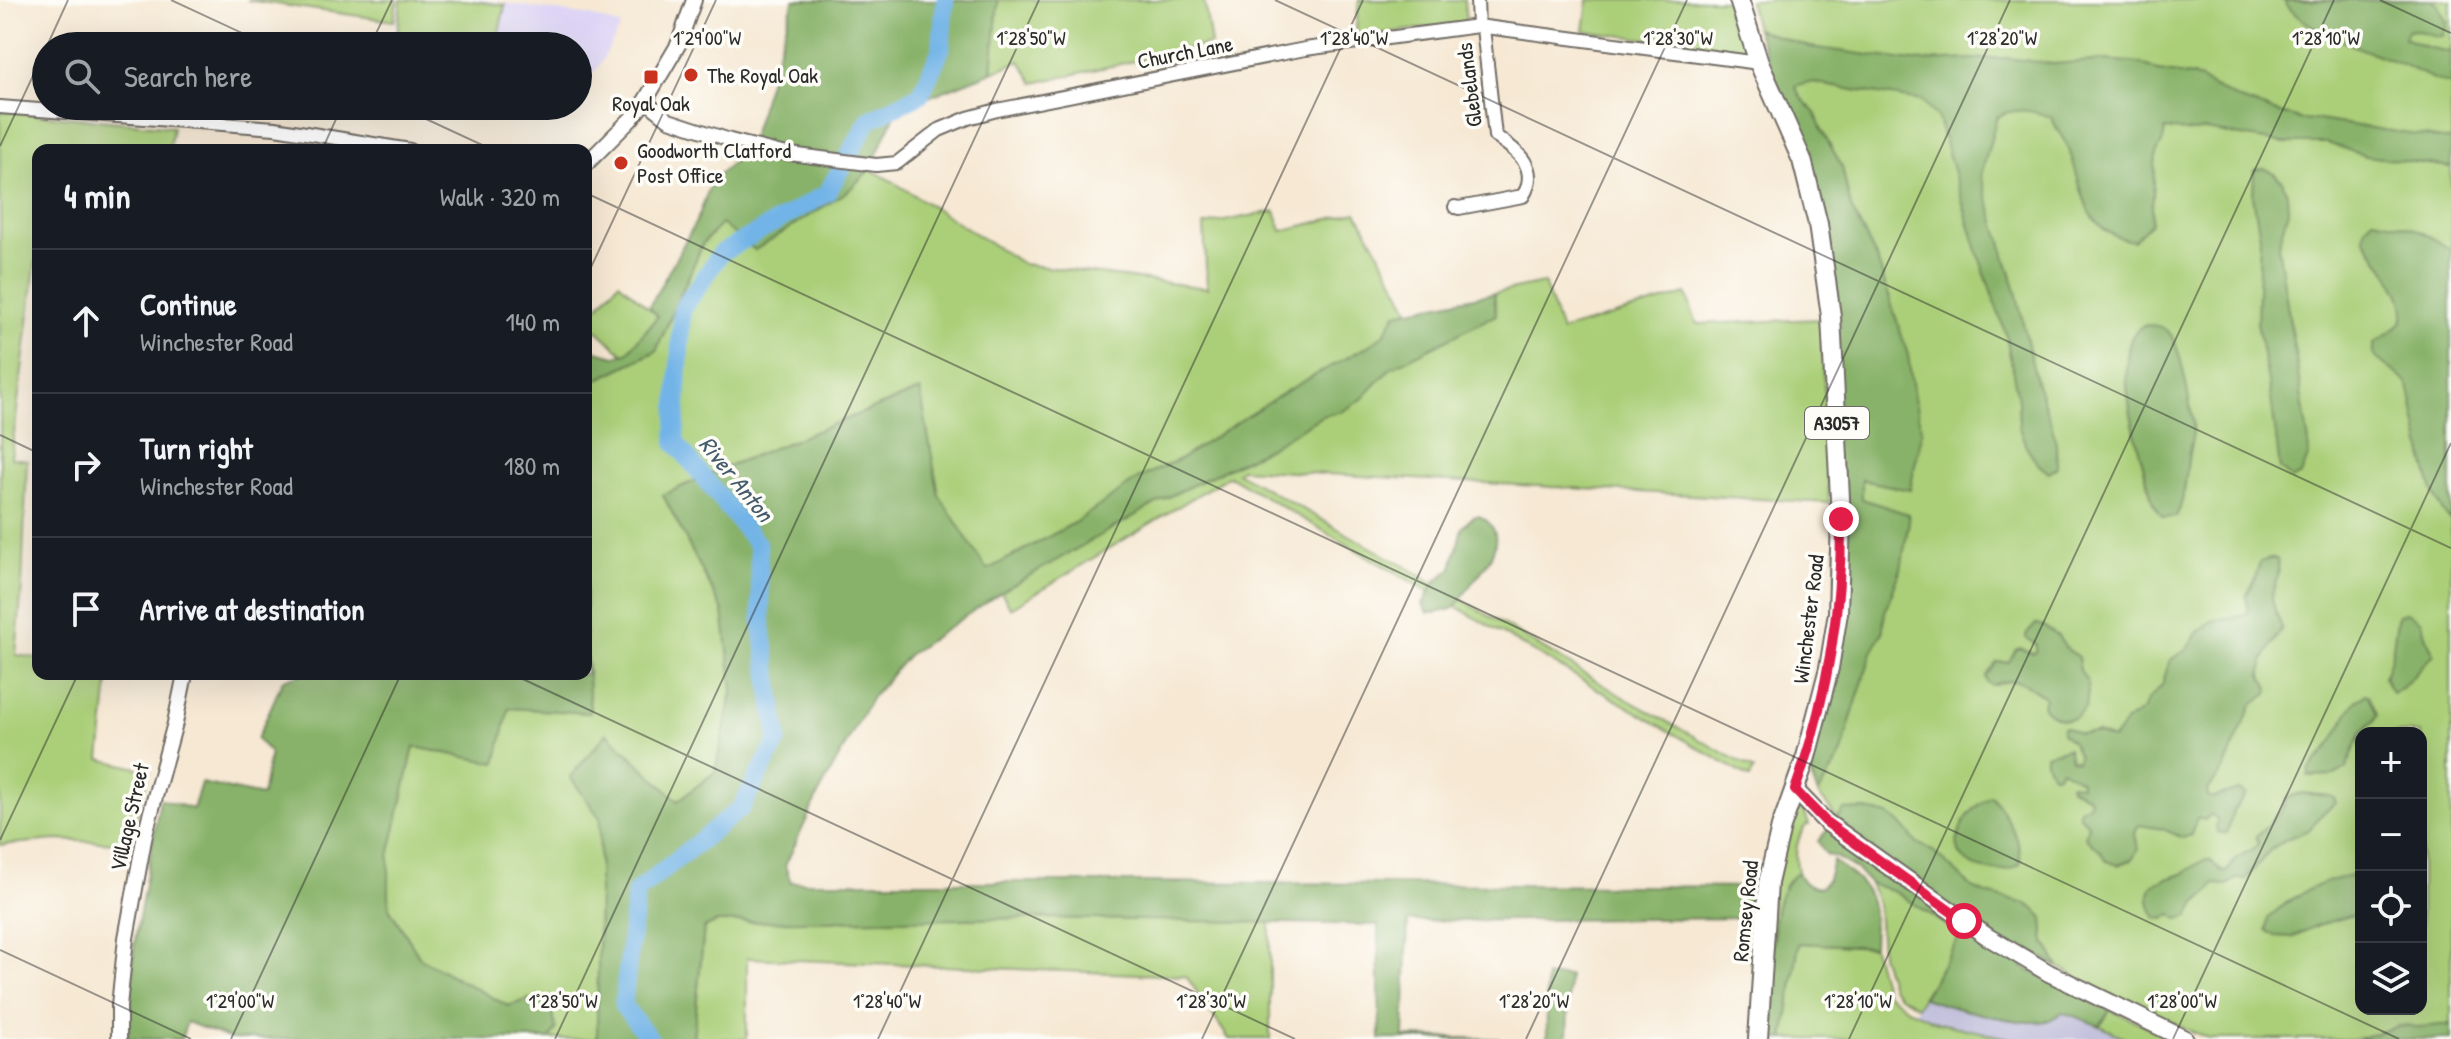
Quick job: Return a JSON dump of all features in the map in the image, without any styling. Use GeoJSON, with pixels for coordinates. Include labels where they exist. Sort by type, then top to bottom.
{"type":"FeatureCollection","features":[{"type":"Feature","properties":{"kind":"main road","name":"Winchester Road"},"geometry":{"type":"LineString","coordinates":[[1739,0],[1759,63],[1810,184],[1827,278],[1835,380],[1842,549],[1838,613],[1829,668],[1795,790]]}},
{"type":"Feature","properties":{"kind":"main road","name":"Romsey Road"},"geometry":{"type":"LineString","coordinates":[[1758,1039],[1768,883],[1781,827],[1795,790]]}},
{"type":"Feature","properties":{"kind":"main road"},"geometry":{"type":"LineString","coordinates":[[1795,790],[1837,830],[1988,937],[2049,973],[2185,1039]]}},
{"type":"Feature","properties":{"kind":"street"},"geometry":{"type":"LineString","coordinates":[[592,158],[645,101],[678,45],[694,0]]}},
{"type":"Feature","properties":{"kind":"street","name":"Glebelands"},"geometry":{"type":"LineString","coordinates":[[1455,207],[1523,196],[1530,185],[1527,165],[1513,148],[1495,136],[1477,0]]}},
{"type":"Feature","properties":{"kind":"street","name":"Church Lane"},"geometry":{"type":"LineString","coordinates":[[645,101],[669,120],[709,133],[782,153],[876,165],[897,163],[939,130],[997,110],[1305,49],[1480,27],[1759,63]]}},
{"type":"Feature","properties":{"kind":"street"},"geometry":{"type":"LineString","coordinates":[[0,107],[32,108]]}},
{"type":"Feature","properties":{"kind":"street"},"geometry":{"type":"LineString","coordinates":[[162,120],[275,128],[373,144]]}},
{"type":"Feature","properties":{"kind":"street","name":"Village Street"},"geometry":{"type":"LineString","coordinates":[[119,1039],[122,970],[147,824],[184,680]]}},
{"type":"Feature","properties":{"kind":"shaded area"},"geometry":{"type":"Polygon","coordinates":[[[400,0],[482,0],[591,16],[621,26],[592,74],[592,32],[395,32],[400,0]]]}},
{"type":"Feature","properties":{"kind":"shaded area"},"geometry":{"type":"Polygon","coordinates":[[[1923,998],[1952,1008],[2027,1021],[2046,1021],[2063,1012],[2128,1039],[2013,1039],[1939,1023],[1914,1012],[1923,998]]]}},
{"type":"Feature","properties":{"kind":"green space"},"geometry":{"type":"Polygon","coordinates":[[[247,0],[397,0],[394,21],[247,0]]]}},
{"type":"Feature","properties":{"kind":"green space"},"geometry":{"type":"Polygon","coordinates":[[[401,0],[465,0],[505,5],[499,32],[398,32],[401,0]]]}},
{"type":"Feature","properties":{"kind":"green space"},"geometry":{"type":"Polygon","coordinates":[[[794,0],[998,0],[992,72],[898,109],[870,169],[848,191],[755,250],[721,224],[703,243],[656,351],[592,382],[592,350],[615,356],[627,353],[658,316],[649,307],[698,218],[712,180],[748,149],[794,0]]]}},
{"type":"Feature","properties":{"kind":"green space"},"geometry":{"type":"Polygon","coordinates":[[[998,0],[1204,0],[1211,44],[1034,83],[1020,61],[992,72],[998,0]]]}},
{"type":"Feature","properties":{"kind":"green space"},"geometry":{"type":"Polygon","coordinates":[[[1359,0],[1464,0],[1466,23],[1355,37],[1359,0]]]}},
{"type":"Feature","properties":{"kind":"green space"},"geometry":{"type":"Polygon","coordinates":[[[1588,0],[1729,0],[1749,52],[1584,31],[1588,0]]]}},
{"type":"Feature","properties":{"kind":"green space"},"geometry":{"type":"Polygon","coordinates":[[[1749,0],[2451,0],[2451,1039],[2209,1039],[2104,992],[2053,964],[1837,818],[1818,794],[1811,776],[1833,712],[1842,286],[1780,85],[1756,29],[1749,0]]]}},
{"type":"Feature","properties":{"kind":"green space"},"geometry":{"type":"Polygon","coordinates":[[[2432,0],[2439,6],[2447,24],[2443,36],[2412,30],[2404,38],[2451,52],[2451,85],[2320,31],[2293,12],[2284,1],[2432,0]]]}},
{"type":"Feature","properties":{"kind":"green space"},"geometry":{"type":"Polygon","coordinates":[[[1756,29],[1810,47],[1913,61],[2006,58],[2053,64],[2105,60],[2141,63],[2158,71],[2193,76],[2237,99],[2299,119],[2451,140],[2451,167],[2366,156],[2327,143],[2283,143],[2205,130],[2165,129],[2156,154],[2151,223],[2133,241],[2116,236],[2094,219],[2082,194],[2069,150],[2051,117],[2023,111],[1997,117],[1981,176],[2016,291],[2036,381],[2056,443],[2057,467],[2049,473],[2039,465],[2026,446],[2019,428],[2018,400],[2006,335],[1977,251],[1938,119],[1922,101],[1816,82],[1795,86],[1800,97],[1815,112],[1842,167],[1851,208],[1877,259],[1908,355],[1922,431],[1910,490],[1862,480],[1862,499],[1908,514],[1909,521],[1901,569],[1885,612],[1882,634],[1872,652],[1842,753],[1818,794],[1811,776],[1811,759],[1842,630],[1817,187],[1756,29]]]}},
{"type":"Feature","properties":{"kind":"green space"},"geometry":{"type":"Polygon","coordinates":[[[0,111],[32,114],[32,120],[97,120],[173,127],[170,144],[32,144],[32,291],[11,458],[27,460],[16,655],[32,657],[32,680],[108,680],[100,759],[150,771],[132,832],[120,843],[56,840],[0,845],[0,111]]]}},
{"type":"Feature","properties":{"kind":"green space"},"geometry":{"type":"Polygon","coordinates":[[[2264,168],[2282,181],[2287,194],[2288,210],[2278,246],[2309,443],[2308,457],[2301,475],[2292,479],[2280,469],[2257,323],[2260,236],[2253,197],[2254,170],[2264,168]]]}},
{"type":"Feature","properties":{"kind":"green space"},"geometry":{"type":"Polygon","coordinates":[[[870,169],[1023,264],[1207,288],[1204,225],[1275,211],[1282,231],[1357,212],[1410,310],[1410,356],[1496,315],[1494,293],[1544,283],[1561,331],[1686,294],[1697,324],[1821,319],[1829,503],[1241,469],[1237,472],[1434,584],[1429,592],[1229,476],[1011,608],[938,495],[920,390],[728,466],[663,495],[723,611],[733,689],[715,772],[678,801],[600,818],[597,1039],[550,1039],[556,1029],[530,999],[508,1006],[421,959],[389,908],[389,855],[414,746],[509,708],[590,713],[592,382],[656,351],[703,243],[721,223],[756,249],[848,191],[870,169]]]}},
{"type":"Feature","properties":{"kind":"green space"},"geometry":{"type":"Polygon","coordinates":[[[2373,219],[2414,229],[2451,250],[2451,520],[2442,510],[2429,478],[2409,386],[2374,355],[2374,344],[2397,327],[2404,315],[2399,292],[2364,237],[2365,227],[2373,219]]]}},
{"type":"Feature","properties":{"kind":"green space"},"geometry":{"type":"Polygon","coordinates":[[[619,282],[658,316],[626,356],[592,326],[592,314],[619,282]]]}},
{"type":"Feature","properties":{"kind":"green space"},"geometry":{"type":"Polygon","coordinates":[[[1494,293],[1496,315],[1392,367],[1362,399],[1343,411],[1322,416],[1269,448],[1166,498],[1001,592],[908,655],[872,697],[817,797],[785,866],[791,882],[1759,887],[1757,918],[1408,921],[1404,1037],[1499,1039],[1380,1039],[1378,925],[1042,918],[717,922],[704,928],[693,1039],[597,1039],[600,818],[570,777],[607,733],[678,801],[715,772],[733,689],[723,611],[663,495],[920,390],[939,495],[987,570],[1076,522],[1139,478],[1180,459],[1286,391],[1368,346],[1384,334],[1396,313],[1494,293]]]}},
{"type":"Feature","properties":{"kind":"green space"},"geometry":{"type":"Polygon","coordinates":[[[2143,325],[2161,327],[2172,337],[2184,373],[2193,422],[2184,492],[2176,517],[2163,518],[2153,503],[2128,398],[2127,357],[2132,337],[2143,325]]]}},
{"type":"Feature","properties":{"kind":"green space"},"geometry":{"type":"Polygon","coordinates":[[[1479,516],[1494,531],[1494,548],[1490,558],[1456,606],[1428,613],[1423,604],[1435,582],[1452,568],[1462,528],[1472,517],[1479,516]]]}},
{"type":"Feature","properties":{"kind":"green space"},"geometry":{"type":"Polygon","coordinates":[[[2277,559],[2278,576],[2272,597],[2282,628],[2263,661],[2262,675],[2269,689],[2268,694],[2252,705],[2224,769],[2207,791],[2212,798],[2239,790],[2246,794],[2233,811],[2228,832],[2218,833],[2218,820],[2211,814],[2205,820],[2197,818],[2191,835],[2183,838],[2163,829],[2139,825],[2135,833],[2138,849],[2132,860],[2118,865],[2106,861],[2100,850],[2085,837],[2088,824],[2079,815],[2079,809],[2090,800],[2071,788],[2070,784],[2081,785],[2081,780],[2061,769],[2052,775],[2046,754],[2068,748],[2071,759],[2077,761],[2079,756],[2072,742],[2062,733],[2065,726],[2078,733],[2097,733],[2113,739],[2126,722],[2143,710],[2162,685],[2170,660],[2186,650],[2198,632],[2212,621],[2245,615],[2248,610],[2246,596],[2260,562],[2277,559]]]}},
{"type":"Feature","properties":{"kind":"green space"},"geometry":{"type":"Polygon","coordinates":[[[1461,599],[1625,698],[1751,768],[1754,770],[1750,778],[1455,606],[1461,599]]]}},
{"type":"Feature","properties":{"kind":"green space"},"geometry":{"type":"Polygon","coordinates":[[[2407,612],[2422,621],[2434,654],[2402,688],[2392,693],[2384,677],[2392,653],[2398,615],[2407,612]]]}},
{"type":"Feature","properties":{"kind":"green space"},"geometry":{"type":"Polygon","coordinates":[[[2036,624],[2058,636],[2065,647],[2078,657],[2088,691],[2086,706],[2076,718],[2057,718],[2043,705],[2045,697],[2020,682],[1992,685],[1987,682],[1986,676],[1997,662],[2009,662],[2015,650],[2020,648],[2036,652],[2036,644],[2026,635],[2036,624]]]}},
{"type":"Feature","properties":{"kind":"green space"},"geometry":{"type":"Polygon","coordinates":[[[283,680],[588,680],[590,713],[509,708],[496,763],[414,747],[389,856],[389,908],[421,959],[508,1006],[530,999],[551,1006],[556,1029],[550,1039],[231,1039],[187,1022],[181,1039],[128,1039],[134,946],[160,799],[193,809],[201,783],[262,796],[270,753],[257,739],[283,680]]]}},
{"type":"Feature","properties":{"kind":"green space"},"geometry":{"type":"Polygon","coordinates":[[[2365,694],[2369,696],[2377,714],[2368,727],[2355,727],[2355,747],[2346,769],[2334,775],[2308,776],[2310,769],[2332,742],[2358,699],[2365,694]]]}},
{"type":"Feature","properties":{"kind":"green space"},"geometry":{"type":"Polygon","coordinates":[[[2302,793],[2330,796],[2336,803],[2309,830],[2286,839],[2269,851],[2246,879],[2236,879],[2227,885],[2214,884],[2196,903],[2189,916],[2178,919],[2171,914],[2165,919],[2156,918],[2149,901],[2153,884],[2182,874],[2204,860],[2210,860],[2226,872],[2237,858],[2258,844],[2256,836],[2282,810],[2287,797],[2302,793]]]}},
{"type":"Feature","properties":{"kind":"green space"},"geometry":{"type":"Polygon","coordinates":[[[1991,796],[2007,819],[2019,847],[2020,864],[2010,869],[1990,870],[1973,866],[1958,849],[1962,826],[1979,804],[1991,796]]]}},
{"type":"Feature","properties":{"kind":"green space"},"geometry":{"type":"Polygon","coordinates":[[[1795,806],[1804,810],[1809,825],[1806,825],[1798,842],[1798,872],[1779,899],[1773,955],[1768,955],[1774,873],[1795,806]]]}},
{"type":"Feature","properties":{"kind":"green space"},"geometry":{"type":"Polygon","coordinates":[[[1863,809],[1888,815],[1901,824],[1916,842],[1933,851],[1973,888],[2027,904],[2036,910],[2043,919],[2045,942],[2059,967],[2033,953],[2023,967],[2110,1010],[2100,1026],[2063,1012],[2046,1021],[2021,1021],[1923,998],[1961,934],[1892,890],[1870,884],[1856,869],[1826,854],[1818,841],[1844,810],[1863,809]]]}},
{"type":"Feature","properties":{"kind":"green space"},"geometry":{"type":"Polygon","coordinates":[[[1833,861],[1857,879],[1869,896],[1873,947],[1799,943],[1784,1039],[1768,1039],[1775,915],[1780,896],[1798,872],[1807,884],[1821,887],[1828,879],[1833,861]]]}},
{"type":"Feature","properties":{"kind":"green space"},"geometry":{"type":"Polygon","coordinates":[[[2355,876],[2355,915],[2318,925],[2292,937],[2275,936],[2266,930],[2268,918],[2288,902],[2323,884],[2355,876]]]}},
{"type":"Feature","properties":{"kind":"green space"},"geometry":{"type":"Polygon","coordinates":[[[1870,884],[1892,890],[1961,935],[1917,1006],[1899,996],[1891,987],[1881,954],[1878,905],[1870,884]]]}},
{"type":"Feature","properties":{"kind":"green space"},"geometry":{"type":"Polygon","coordinates":[[[1042,918],[1270,922],[1270,1039],[1229,1039],[1186,976],[747,958],[747,1039],[693,1039],[704,928],[717,922],[1042,918]]]}},
{"type":"Feature","properties":{"kind":"green space"},"geometry":{"type":"Polygon","coordinates":[[[1799,943],[1873,947],[1885,992],[1906,1008],[1939,1023],[2013,1039],[1784,1039],[1799,943]]]}},
{"type":"Feature","properties":{"kind":"green space"},"geometry":{"type":"Polygon","coordinates":[[[1569,976],[1567,1039],[1547,1039],[1546,977],[1569,976]]]}},
{"type":"Feature","properties":{"kind":"green space"},"geometry":{"type":"Polygon","coordinates":[[[2110,1010],[2177,1039],[2128,1039],[2100,1026],[2110,1010]]]}},
{"type":"Feature","properties":{"kind":"green space"},"geometry":{"type":"Polygon","coordinates":[[[2451,1024],[2451,1039],[2357,1039],[2398,1026],[2451,1024]]]}},
{"type":"Feature","properties":{"kind":"waterway","name":"River Anton"},"geometry":{"type":"LineString","coordinates":[[650,1039],[623,1006],[636,892],[741,808],[778,740],[762,627],[758,545],[675,442],[682,310],[721,253],[827,193],[869,120],[921,94],[941,49],[945,0]]}},
{"type":"Feature","properties":{"kind":"place","name":"The Royal Oak"},"geometry":{"type":"Point","coordinates":[691,75]}},
{"type":"Feature","properties":{"kind":"place","name":"Royal Oak"},"geometry":{"type":"Point","coordinates":[651,77]}},
{"type":"Feature","properties":{"kind":"place","name":"Goodworth Clatford Post Office"},"geometry":{"type":"Point","coordinates":[621,163]}},
{"type":"Feature","properties":{"kind":"route"},"geometry":{"type":"LineString","coordinates":[[1841,519],[1842,549],[1834,642],[1814,732],[1795,790],[1826,822],[1964,921]]}}]}
